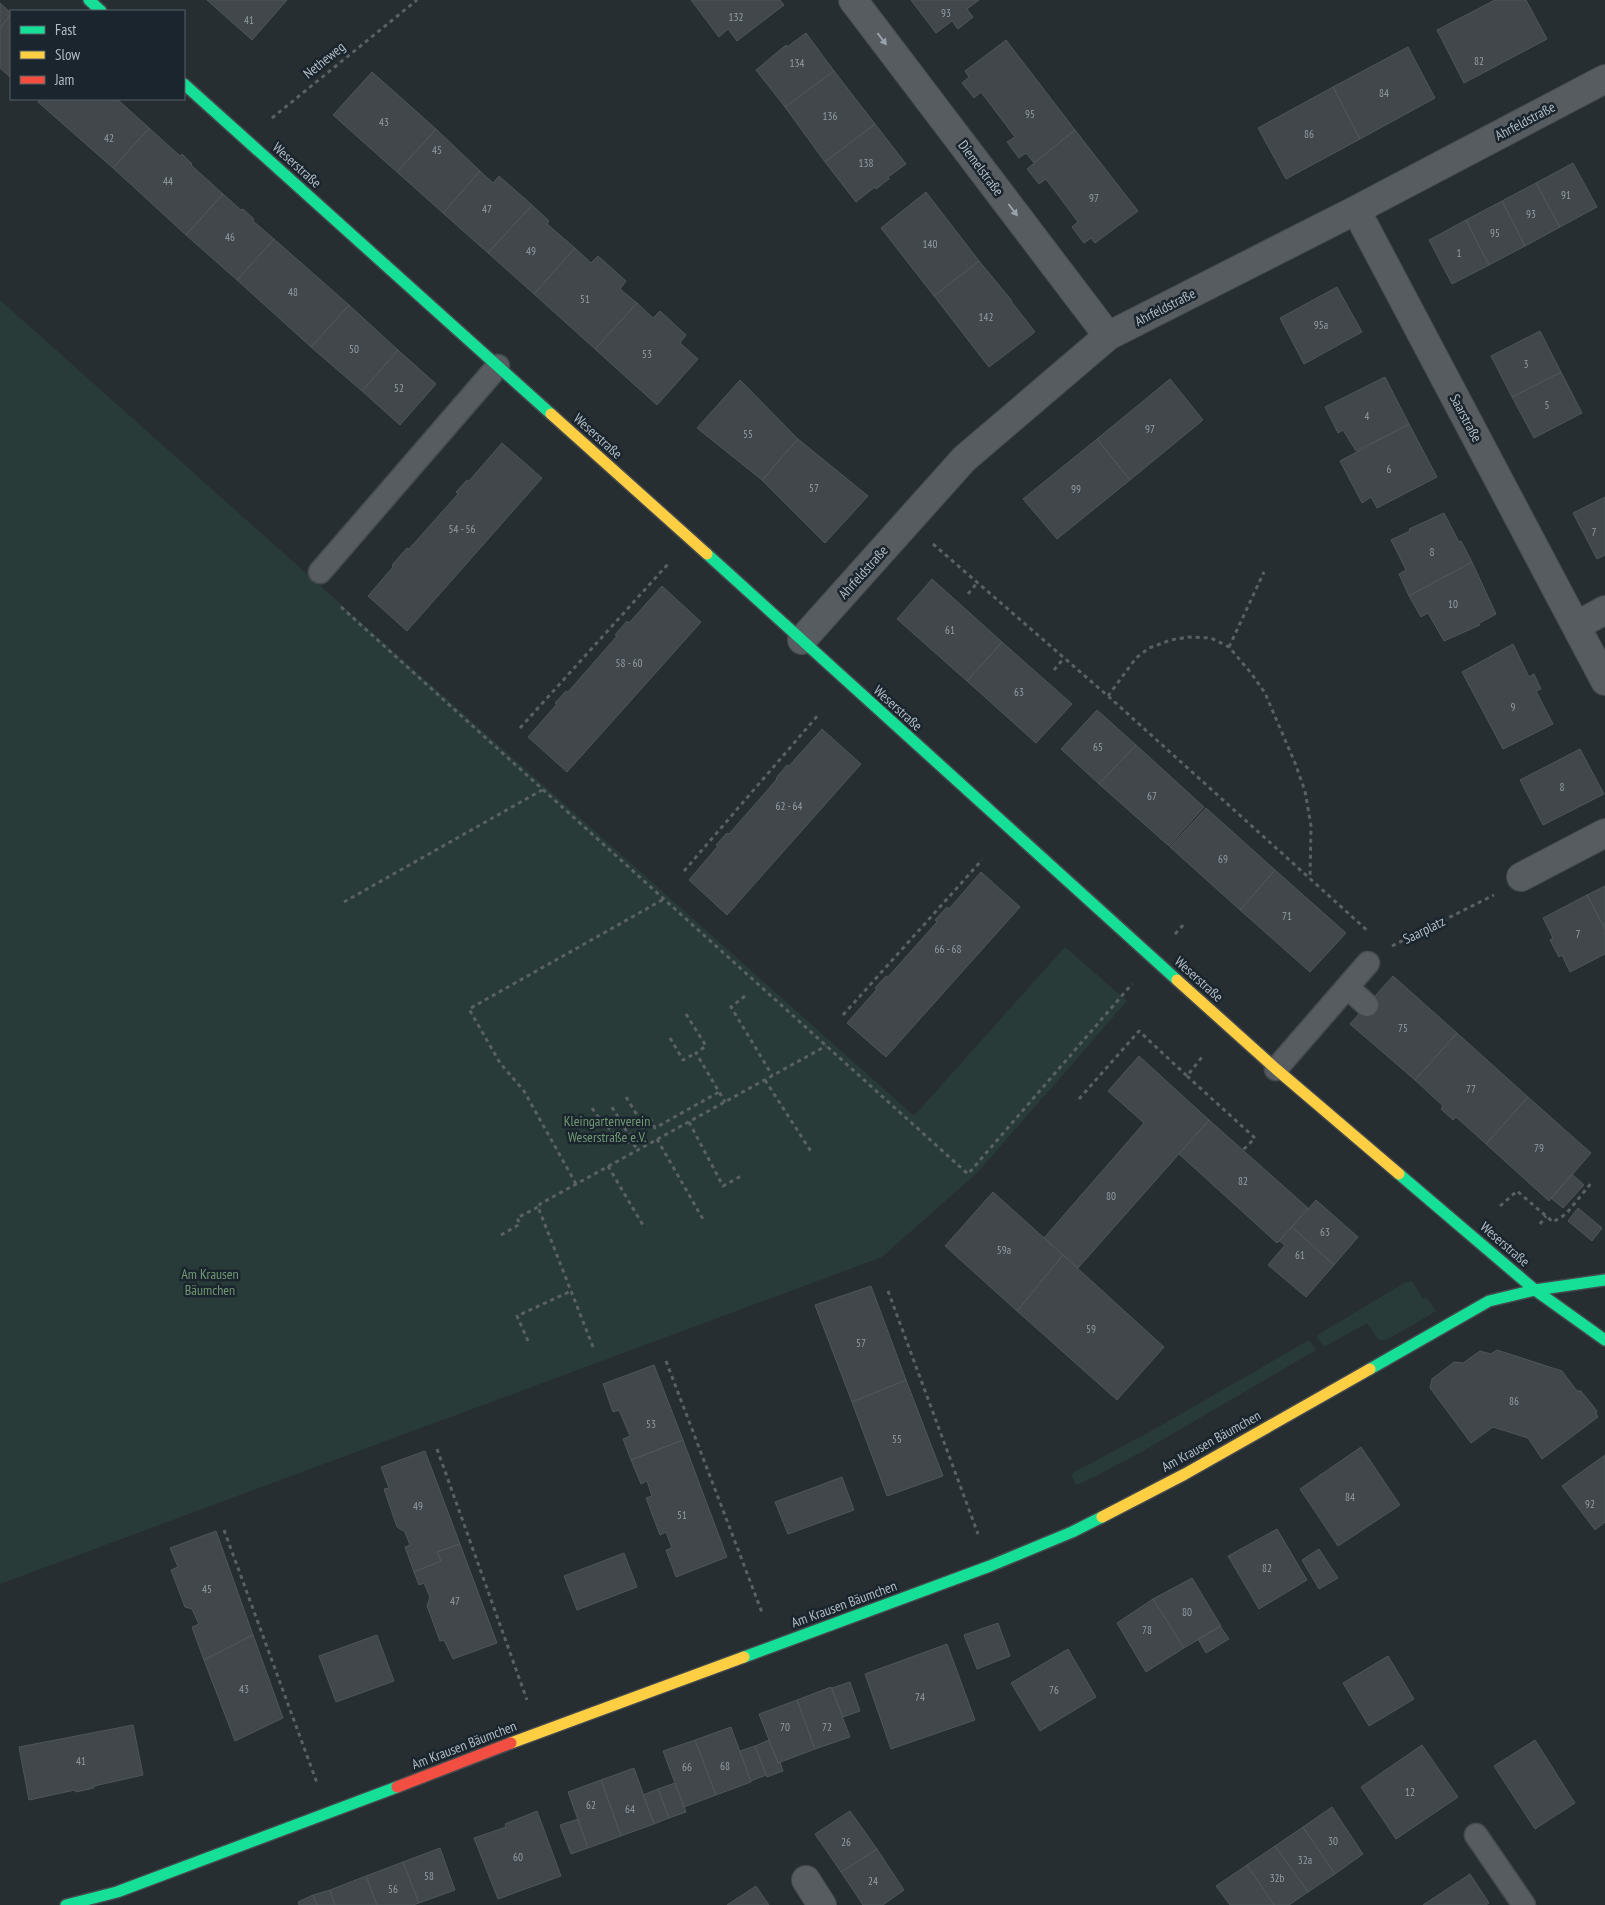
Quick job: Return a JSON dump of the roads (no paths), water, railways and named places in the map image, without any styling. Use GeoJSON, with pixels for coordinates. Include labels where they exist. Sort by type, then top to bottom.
{"type":"FeatureCollection","features":[{"type":"Feature","properties":{"kind":"street"},"geometry":{"type":"LineString","coordinates":[[89,0],[101,10]]}},
{"type":"Feature","properties":{"kind":"street","name":"Diemelstraße"},"geometry":{"type":"LineString","coordinates":[[853,0],[1108,336]]}},
{"type":"Feature","properties":{"kind":"street","name":"Ahrfeldstraße"},"geometry":{"type":"LineString","coordinates":[[802,640],[964,460],[1108,336],[1356,210],[1605,79]]}},
{"type":"Feature","properties":{"kind":"street","name":"Weserstraße"},"geometry":{"type":"LineString","coordinates":[[185,85],[1276,1069],[1535,1290],[1605,1340]]}},
{"type":"Feature","properties":{"kind":"street","name":"Saarstraße"},"geometry":{"type":"LineString","coordinates":[[1356,210],[1576,626]]}},
{"type":"Feature","properties":{"kind":"street"},"geometry":{"type":"LineString","coordinates":[[1605,610],[1576,626],[1605,681]]}},
{"type":"Feature","properties":{"kind":"street"},"geometry":{"type":"LineString","coordinates":[[1522,877],[1605,833]]}},
{"type":"Feature","properties":{"kind":"street","name":"Am Krausen Bäumchen"},"geometry":{"type":"LineString","coordinates":[[66,1905],[118,1898],[539,1732],[990,1566],[1072,1532],[1185,1474],[1489,1301],[1535,1290],[1605,1280]]}},
{"type":"Feature","properties":{"kind":"street"},"geometry":{"type":"LineString","coordinates":[[806,1880],[822,1905]]}},
{"type":"Feature","properties":{"kind":"lane"},"geometry":{"type":"LineString","coordinates":[[320,572],[498,366]]}},
{"type":"Feature","properties":{"kind":"lane"},"geometry":{"type":"LineString","coordinates":[[1276,1069],[1368,963]]}},
{"type":"Feature","properties":{"kind":"lane"},"geometry":{"type":"LineString","coordinates":[[1347,987],[1367,1005]]}},
{"type":"Feature","properties":{"kind":"lane"},"geometry":{"type":"LineString","coordinates":[[1476,1835],[1524,1905]]}},
{"type":"Feature","properties":{"kind":"park label","name":"Kleingartenverein Weserstraße e.V."},"geometry":{"type":"Point","coordinates":[607,1130]}}]}
